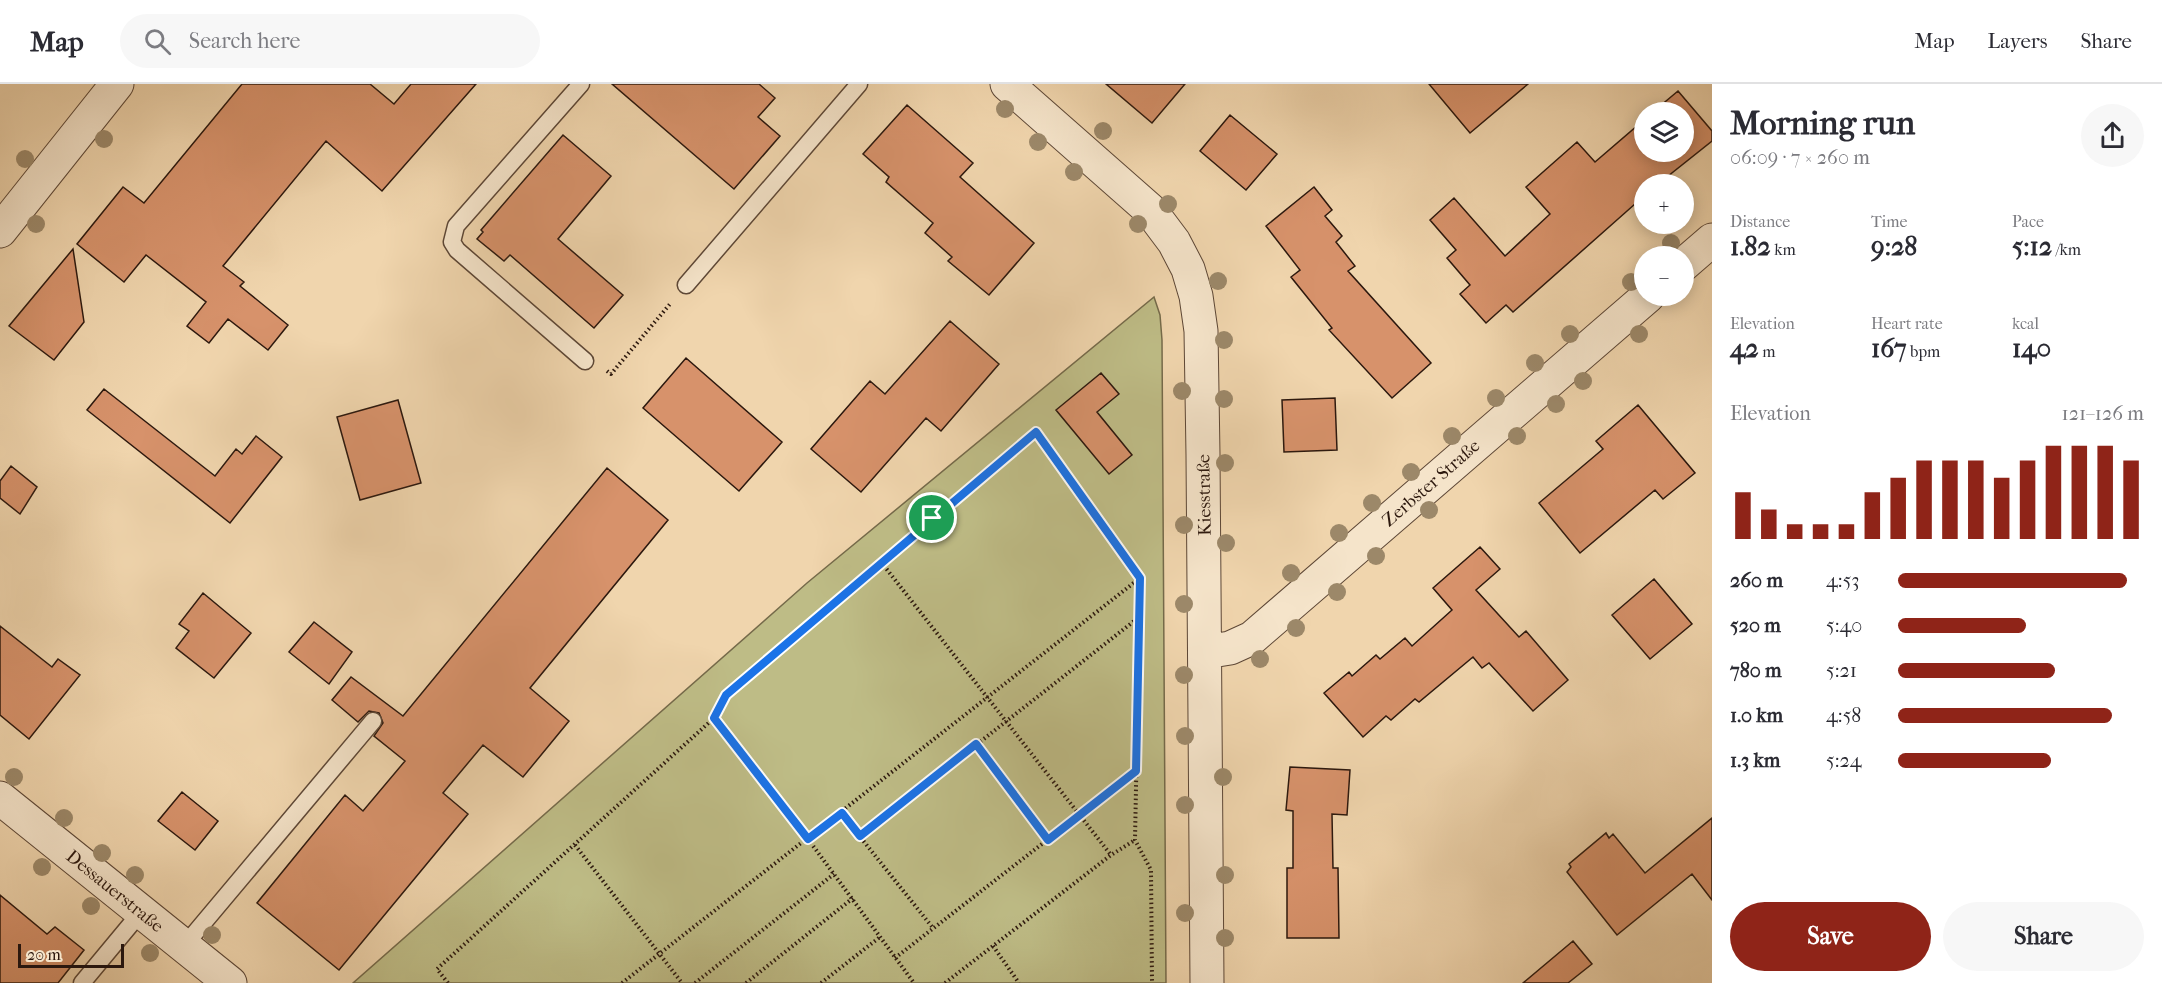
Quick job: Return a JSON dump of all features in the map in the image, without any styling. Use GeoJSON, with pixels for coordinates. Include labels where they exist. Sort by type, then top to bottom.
{"type":"FeatureCollection","features":[{"type":"Feature","properties":{"kind":"street"},"geometry":{"type":"LineString","coordinates":[[0,231],[117,84]]}},
{"type":"Feature","properties":{"kind":"street","name":"Kiesstraße"},"geometry":{"type":"LineString","coordinates":[[1007,84],[1150,210],[1174,242],[1188,268],[1196,296],[1201,331],[1207,983]]}},
{"type":"Feature","properties":{"kind":"street"},"geometry":{"type":"LineString","coordinates":[[1694,256],[1712,240]]}},
{"type":"Feature","properties":{"kind":"street","name":"Zerbster Straße"},"geometry":{"type":"LineString","coordinates":[[1205,652],[1230,648],[1252,638],[1636,306]]}},
{"type":"Feature","properties":{"kind":"street","name":"Dessauerstraße"},"geometry":{"type":"LineString","coordinates":[[0,798],[230,983]]}},
{"type":"Feature","properties":{"kind":"lane"},"geometry":{"type":"LineString","coordinates":[[581,84],[456,226],[452,242],[457,250],[585,361]]}},
{"type":"Feature","properties":{"kind":"lane"},"geometry":{"type":"LineString","coordinates":[[686,285],[859,84]]}},
{"type":"Feature","properties":{"kind":"lane"},"geometry":{"type":"LineString","coordinates":[[184,946],[373,721]]}},
{"type":"Feature","properties":{"kind":"lane"},"geometry":{"type":"LineString","coordinates":[[82,983],[141,912]]}},
{"type":"Feature","properties":{"kind":"path"},"geometry":{"type":"LineString","coordinates":[[585,361],[600,366],[611,374],[686,285]]}},
{"type":"Feature","properties":{"kind":"path"},"geometry":{"type":"LineString","coordinates":[[448,983],[437,969],[714,718],[726,695],[1036,432],[1140,578],[1136,840],[1151,870],[1152,983]]}},
{"type":"Feature","properties":{"kind":"path"},"geometry":{"type":"LineString","coordinates":[[881,562],[1111,855]]}},
{"type":"Feature","properties":{"kind":"path"},"geometry":{"type":"LineString","coordinates":[[622,983],[1140,578]]}},
{"type":"Feature","properties":{"kind":"path"},"geometry":{"type":"LineString","coordinates":[[860,836],[1138,617]]}},
{"type":"Feature","properties":{"kind":"path"},"geometry":{"type":"LineString","coordinates":[[714,718],[853,898],[914,983]]}},
{"type":"Feature","properties":{"kind":"path"},"geometry":{"type":"LineString","coordinates":[[976,744],[1048,840]]}},
{"type":"Feature","properties":{"kind":"path"},"geometry":{"type":"LineString","coordinates":[[895,958],[1136,771]]}},
{"type":"Feature","properties":{"kind":"path"},"geometry":{"type":"LineString","coordinates":[[842,813],[933,928]]}},
{"type":"Feature","properties":{"kind":"path"},"geometry":{"type":"LineString","coordinates":[[945,983],[1111,855],[1136,840]]}},
{"type":"Feature","properties":{"kind":"path"},"geometry":{"type":"LineString","coordinates":[[575,845],[682,983]]}},
{"type":"Feature","properties":{"kind":"path"},"geometry":{"type":"LineString","coordinates":[[695,983],[834,873]]}},
{"type":"Feature","properties":{"kind":"path"},"geometry":{"type":"LineString","coordinates":[[746,983],[853,898]]}},
{"type":"Feature","properties":{"kind":"path"},"geometry":{"type":"LineString","coordinates":[[821,983],[880,937]]}},
{"type":"Feature","properties":{"kind":"path"},"geometry":{"type":"LineString","coordinates":[[993,946],[1019,983]]}},
{"type":"Feature","properties":{"kind":"shaded area"},"geometry":{"type":"Polygon","coordinates":[[[1154,297],[1160,315],[1162,340],[1166,983],[353,983],[807,583],[1154,297]]]}},
{"type":"Feature","properties":{"kind":"building"},"geometry":{"type":"Polygon","coordinates":[[[242,84],[370,84],[394,104],[411,84],[476,84],[382,191],[326,141],[223,266],[244,282],[240,286],[288,325],[268,350],[228,319],[209,343],[187,326],[206,302],[146,255],[124,282],[77,244],[123,187],[144,203],[242,84]]]}},
{"type":"Feature","properties":{"kind":"building"},"geometry":{"type":"Polygon","coordinates":[[[612,84],[759,84],[775,98],[758,117],[780,136],[734,189],[612,84]]]}},
{"type":"Feature","properties":{"kind":"building"},"geometry":{"type":"Polygon","coordinates":[[[1106,84],[1185,84],[1152,123],[1106,84]]]}},
{"type":"Feature","properties":{"kind":"building"},"geometry":{"type":"Polygon","coordinates":[[[1429,84],[1528,84],[1470,133],[1429,84]]]}},
{"type":"Feature","properties":{"kind":"building"},"geometry":{"type":"Polygon","coordinates":[[[1678,91],[1687,102],[1665,102],[1678,91]]]}},
{"type":"Feature","properties":{"kind":"building"},"geometry":{"type":"Polygon","coordinates":[[[907,105],[973,163],[960,177],[1034,243],[989,295],[948,261],[952,257],[925,233],[933,223],[886,182],[889,177],[863,154],[907,105]]]}},
{"type":"Feature","properties":{"kind":"building"},"geometry":{"type":"Polygon","coordinates":[[[1694,110],[1712,131],[1712,141],[1694,155],[1694,110]]]}},
{"type":"Feature","properties":{"kind":"building"},"geometry":{"type":"Polygon","coordinates":[[[1230,115],[1277,154],[1246,190],[1200,151],[1230,115]]]}},
{"type":"Feature","properties":{"kind":"building"},"geometry":{"type":"Polygon","coordinates":[[[1634,129],[1634,162],[1686,162],[1671,174],[1634,174],[1634,205],[1513,312],[1506,305],[1486,323],[1460,294],[1470,285],[1447,258],[1456,250],[1430,220],[1454,198],[1505,256],[1550,214],[1526,187],[1577,142],[1595,162],[1634,129]]]}},
{"type":"Feature","properties":{"kind":"building"},"geometry":{"type":"Polygon","coordinates":[[[563,135],[611,176],[558,239],[623,295],[594,328],[510,255],[504,261],[477,239],[483,232],[481,230],[563,135]]]}},
{"type":"Feature","properties":{"kind":"building"},"geometry":{"type":"Polygon","coordinates":[[[1314,187],[1332,210],[1325,216],[1342,236],[1336,242],[1355,266],[1348,271],[1431,363],[1392,398],[1329,330],[1332,328],[1291,277],[1300,270],[1266,226],[1314,187]]]}},
{"type":"Feature","properties":{"kind":"building"},"geometry":{"type":"Polygon","coordinates":[[[73,249],[84,322],[54,360],[9,326],[73,249]]]}},
{"type":"Feature","properties":{"kind":"building"},"geometry":{"type":"Polygon","coordinates":[[[950,321],[999,364],[941,431],[926,418],[861,492],[811,449],[870,381],[885,394],[950,321]]]}},
{"type":"Feature","properties":{"kind":"building"},"geometry":{"type":"Polygon","coordinates":[[[686,358],[782,442],[739,491],[643,408],[686,358]]]}},
{"type":"Feature","properties":{"kind":"building"},"geometry":{"type":"Polygon","coordinates":[[[1101,373],[1119,394],[1097,412],[1132,455],[1109,474],[1056,410],[1101,373]]]}},
{"type":"Feature","properties":{"kind":"building"},"geometry":{"type":"Polygon","coordinates":[[[104,389],[215,476],[236,449],[242,454],[256,436],[282,457],[230,523],[87,410],[104,389]]]}},
{"type":"Feature","properties":{"kind":"building"},"geometry":{"type":"Polygon","coordinates":[[[1335,398],[1337,450],[1284,452],[1282,400],[1335,398]]]}},
{"type":"Feature","properties":{"kind":"building"},"geometry":{"type":"Polygon","coordinates":[[[398,400],[421,483],[360,500],[337,417],[398,400]]]}},
{"type":"Feature","properties":{"kind":"building"},"geometry":{"type":"Polygon","coordinates":[[[1638,405],[1695,473],[1663,499],[1655,490],[1580,553],[1539,503],[1603,449],[1596,441],[1638,405]]]}},
{"type":"Feature","properties":{"kind":"building"},"geometry":{"type":"Polygon","coordinates":[[[11,466],[37,487],[20,514],[0,498],[0,481],[11,466]]]}},
{"type":"Feature","properties":{"kind":"building"},"geometry":{"type":"Polygon","coordinates":[[[607,468],[668,520],[530,688],[569,721],[523,777],[483,745],[443,793],[468,814],[339,970],[257,903],[345,795],[363,811],[405,761],[374,736],[383,723],[379,713],[369,711],[358,722],[332,700],[351,677],[403,716],[607,468]]]}},
{"type":"Feature","properties":{"kind":"building"},"geometry":{"type":"Polygon","coordinates":[[[1480,547],[1500,569],[1476,590],[1519,637],[1526,631],[1568,680],[1533,711],[1489,663],[1482,668],[1473,657],[1419,702],[1415,699],[1391,720],[1386,716],[1363,737],[1324,693],[1349,672],[1352,676],[1376,655],[1380,659],[1405,638],[1412,646],[1452,610],[1433,588],[1480,547]]]}},
{"type":"Feature","properties":{"kind":"building"},"geometry":{"type":"Polygon","coordinates":[[[1654,579],[1692,624],[1650,659],[1612,615],[1654,579]]]}},
{"type":"Feature","properties":{"kind":"building"},"geometry":{"type":"Polygon","coordinates":[[[203,593],[251,633],[214,678],[176,648],[189,631],[179,624],[203,593]]]}},
{"type":"Feature","properties":{"kind":"building"},"geometry":{"type":"Polygon","coordinates":[[[314,622],[352,652],[329,684],[289,652],[314,622]]]}},
{"type":"Feature","properties":{"kind":"building"},"geometry":{"type":"Polygon","coordinates":[[[0,626],[52,667],[58,659],[80,675],[29,739],[0,715],[0,626]]]}},
{"type":"Feature","properties":{"kind":"building"},"geometry":{"type":"Polygon","coordinates":[[[1290,767],[1350,770],[1347,815],[1332,814],[1333,868],[1338,868],[1339,938],[1287,938],[1287,868],[1293,868],[1293,811],[1286,810],[1290,767]]]}},
{"type":"Feature","properties":{"kind":"building"},"geometry":{"type":"Polygon","coordinates":[[[182,792],[218,821],[195,850],[158,821],[182,792]]]}},
{"type":"Feature","properties":{"kind":"building"},"geometry":{"type":"Polygon","coordinates":[[[1712,818],[1712,900],[1692,874],[1617,935],[1567,872],[1571,867],[1569,864],[1606,833],[1609,838],[1613,834],[1645,873],[1712,818]]]}},
{"type":"Feature","properties":{"kind":"building"},"geometry":{"type":"Polygon","coordinates":[[[0,895],[47,934],[55,927],[84,950],[58,983],[0,983],[0,895]]]}},
{"type":"Feature","properties":{"kind":"building"},"geometry":{"type":"Polygon","coordinates":[[[1573,941],[1592,964],[1568,983],[1523,983],[1573,941]]]}},
{"type":"Feature","properties":{"kind":"route"},"geometry":{"type":"LineString","coordinates":[[1036,432],[1140,578],[1136,771],[1048,840],[976,744],[860,836],[842,813],[808,839],[714,718],[726,695],[932,518],[1036,432]]}}]}
